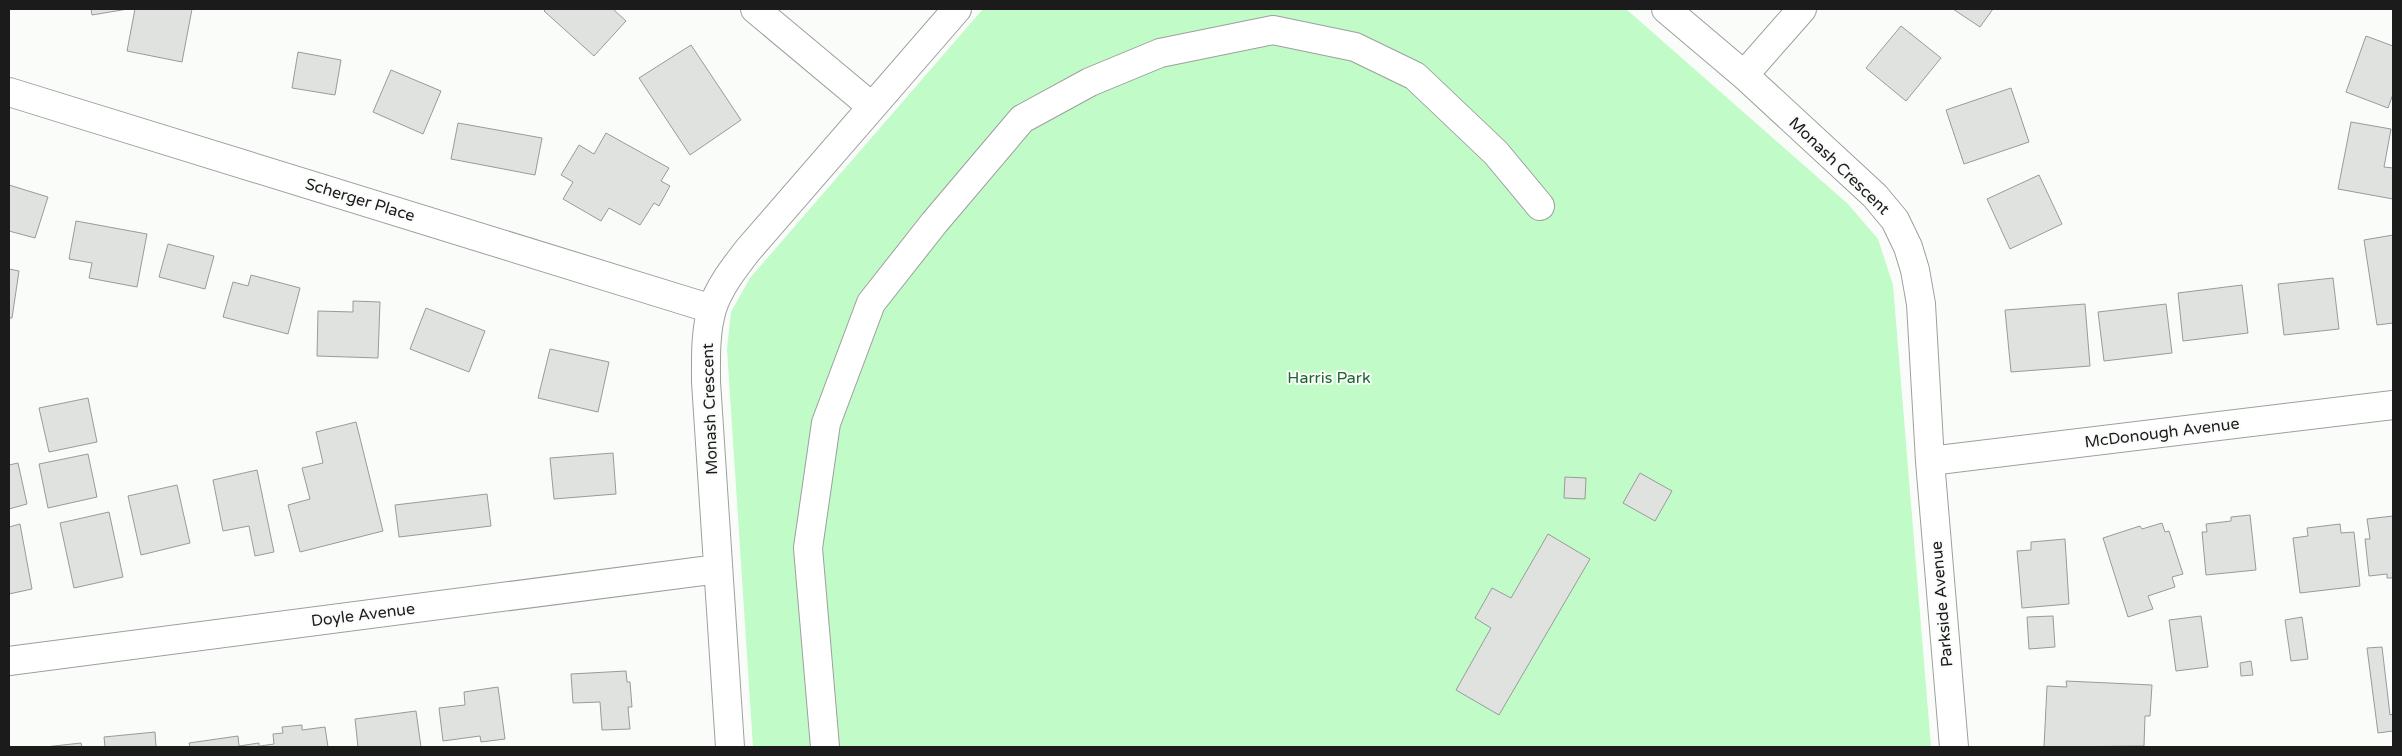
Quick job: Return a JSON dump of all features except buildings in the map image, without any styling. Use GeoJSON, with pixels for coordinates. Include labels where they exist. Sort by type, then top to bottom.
{"type":"FeatureCollection","features":[{"type":"Feature","properties":{"kind":"street"},"geometry":{"type":"LineString","coordinates":[[755,9],[871,106]]}},
{"type":"Feature","properties":{"kind":"street","name":"Monash Crescent"},"geometry":{"type":"LineString","coordinates":[[730,747],[706,382],[706,343],[712,309],[726,279],[748,250],[957,9]]}},
{"type":"Feature","properties":{"kind":"street","name":"Monash Crescent"},"geometry":{"type":"LineString","coordinates":[[1666,9],[1744,75],[1875,196],[1895,220],[1908,247],[1915,270],[1921,304],[1930,461]]}},
{"type":"Feature","properties":{"kind":"street"},"geometry":{"type":"LineString","coordinates":[[1744,75],[1802,9]]}},
{"type":"Feature","properties":{"kind":"street"},"geometry":{"type":"LineString","coordinates":[[825,747],[808,548],[826,423],[871,303],[934,223],[1022,119],[1090,82],[1160,53],[1273,30],[1355,47],[1415,76],[1496,153],[1540,206]]}},
{"type":"Feature","properties":{"kind":"street","name":"Scherger Place"},"geometry":{"type":"LineString","coordinates":[[9,92],[712,309]]}},
{"type":"Feature","properties":{"kind":"street","name":"McDonough Avenue"},"geometry":{"type":"LineString","coordinates":[[1930,461],[2393,404]]}},
{"type":"Feature","properties":{"kind":"street","name":"Parkside Avenue"},"geometry":{"type":"LineString","coordinates":[[1930,461],[1954,747]]}},
{"type":"Feature","properties":{"kind":"street","name":"Doyle Avenue"},"geometry":{"type":"LineString","coordinates":[[9,661],[718,569]]}},
{"type":"Feature","properties":{"kind":"green space","name":"Harris Park"},"geometry":{"type":"Polygon","coordinates":[[[983,9],[1626,9],[1848,204],[1878,239],[1893,285],[1931,747],[753,747],[727,349],[731,312],[750,278],[983,9]]]}}]}
